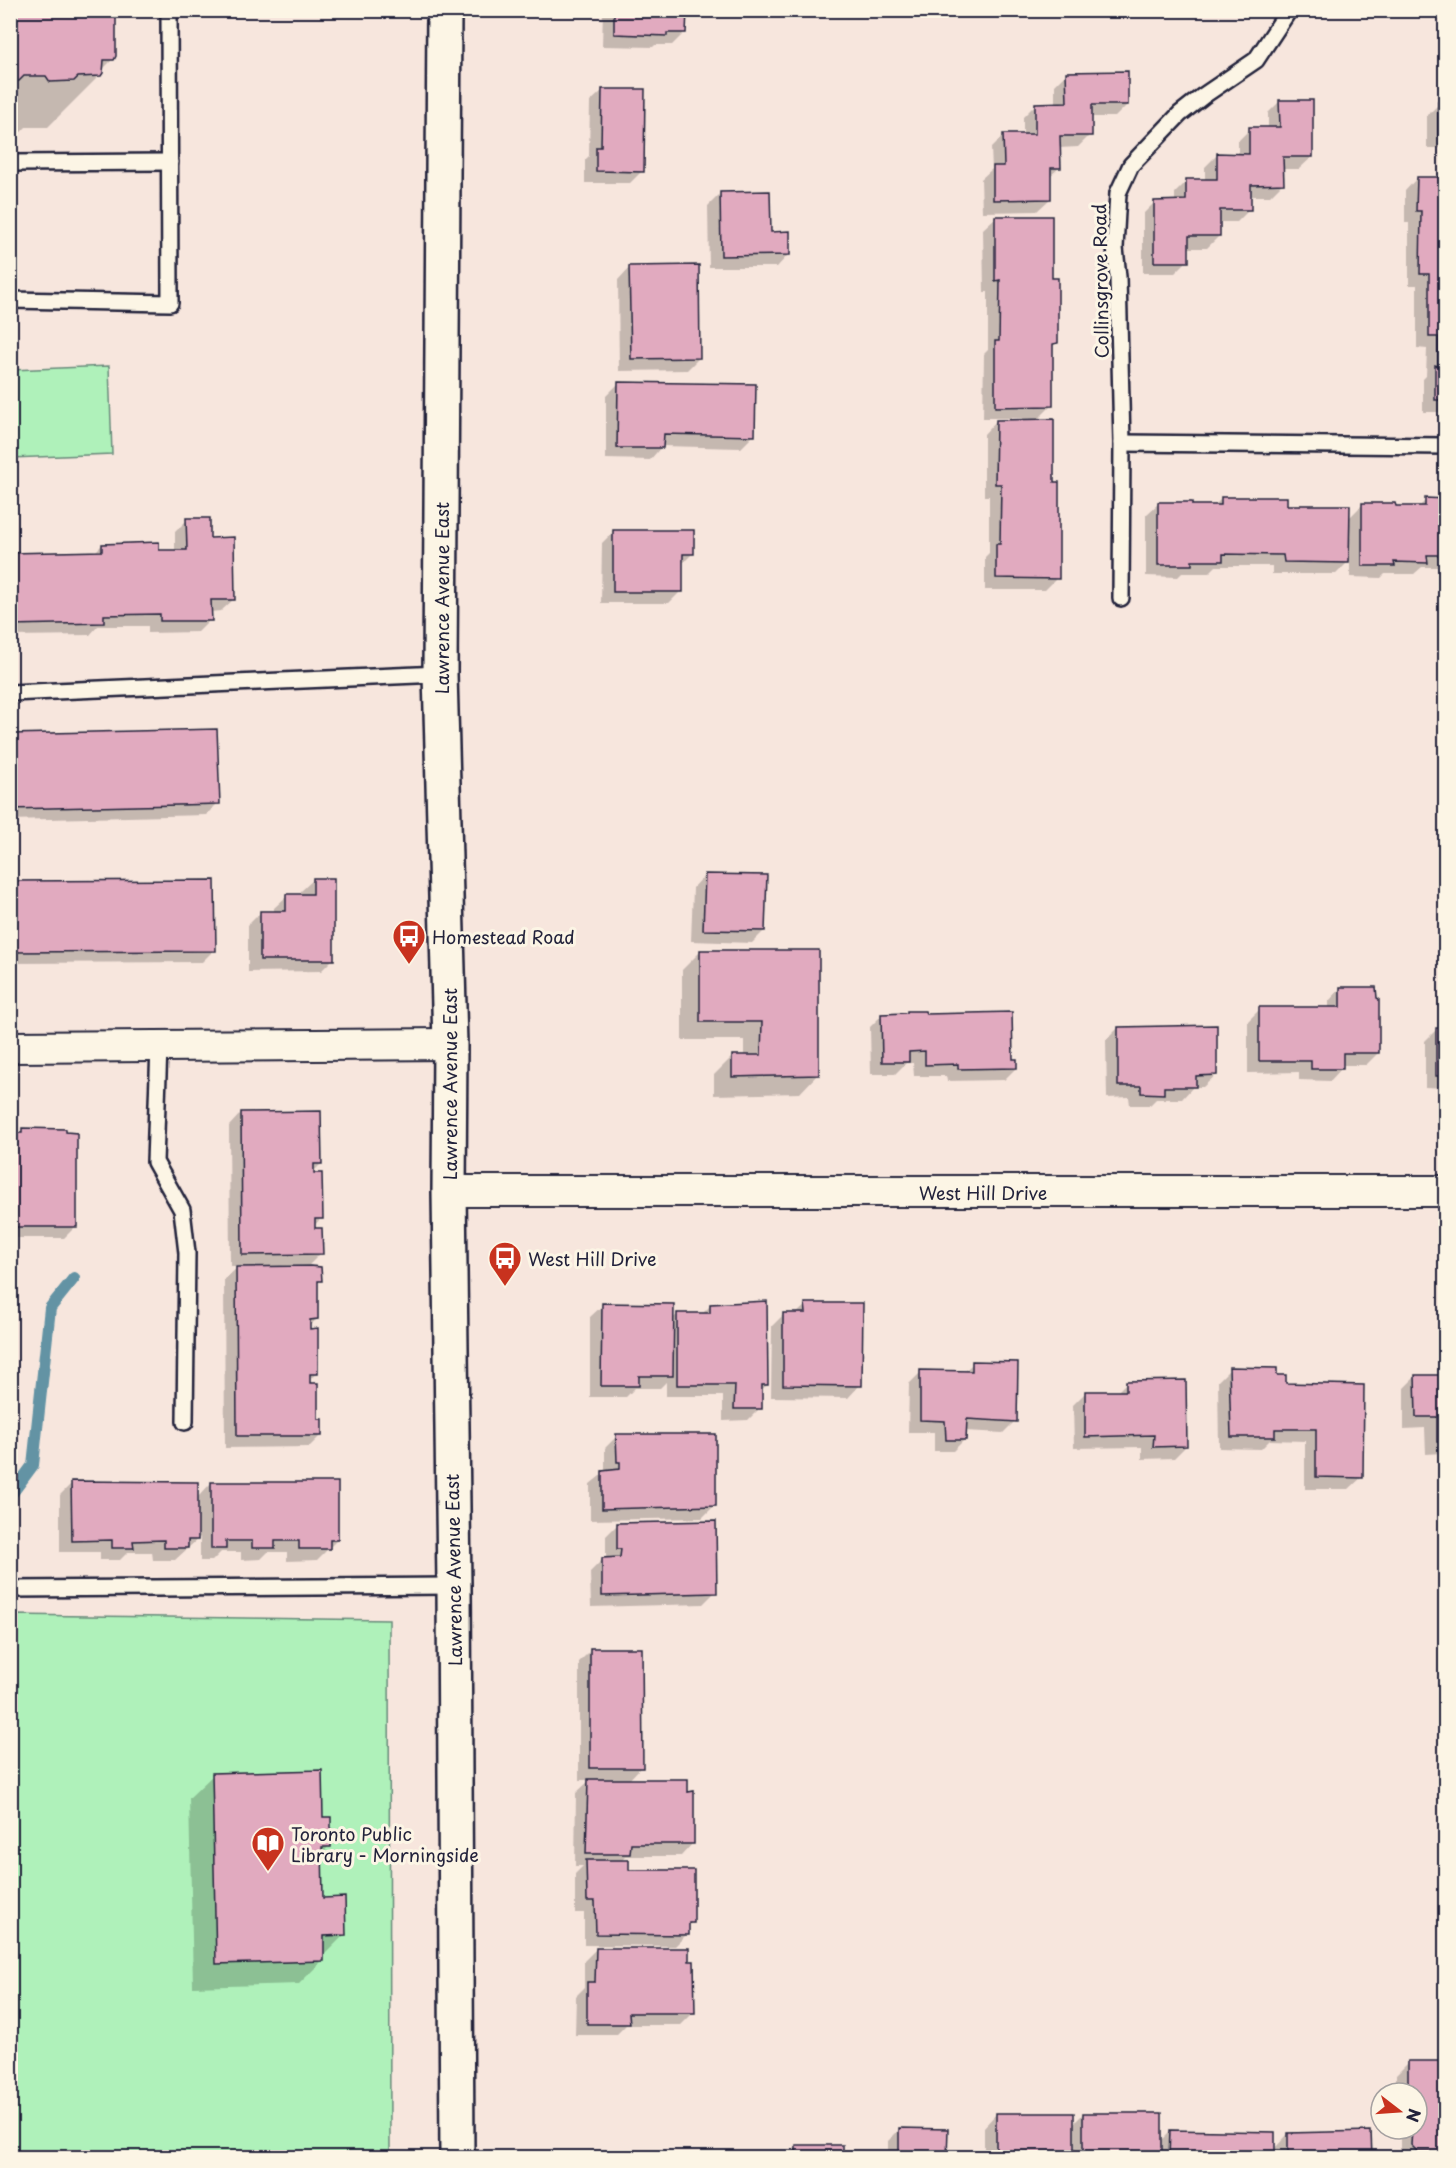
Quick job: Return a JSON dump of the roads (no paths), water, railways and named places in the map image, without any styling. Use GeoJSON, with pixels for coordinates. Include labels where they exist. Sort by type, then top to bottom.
{"type":"FeatureCollection","features":[{"type":"Feature","properties":{"kind":"main road","name":"Lawrence Avenue East"},"geometry":{"type":"LineString","coordinates":[[444,10],[440,674],[450,1044],[449,1191],[457,2157]]}},
{"type":"Feature","properties":{"kind":"street"},"geometry":{"type":"LineString","coordinates":[[10,1047],[450,1044]]}},
{"type":"Feature","properties":{"kind":"street","name":"West Hill Drive"},"geometry":{"type":"LineString","coordinates":[[449,1191],[1446,1191]]}},
{"type":"Feature","properties":{"kind":"lane"},"geometry":{"type":"LineString","coordinates":[[10,300],[170,303],[169,10]]}},
{"type":"Feature","properties":{"kind":"lane","name":"Collinsgrove Road"},"geometry":{"type":"LineString","coordinates":[[1121,598],[1122,444],[1118,277],[1115,248],[1118,193],[1131,165],[1180,114],[1256,60],[1289,10]]}},
{"type":"Feature","properties":{"kind":"lane"},"geometry":{"type":"LineString","coordinates":[[10,163],[170,162]]}},
{"type":"Feature","properties":{"kind":"lane"},"geometry":{"type":"LineString","coordinates":[[1122,444],[1446,446]]}},
{"type":"Feature","properties":{"kind":"lane"},"geometry":{"type":"LineString","coordinates":[[10,693],[440,674]]}},
{"type":"Feature","properties":{"kind":"lane"},"geometry":{"type":"LineString","coordinates":[[159,1046],[155,1162],[182,1210],[187,1253],[184,1422]]}},
{"type":"Feature","properties":{"kind":"lane"},"geometry":{"type":"LineString","coordinates":[[10,1589],[454,1586]]}},
{"type":"Feature","properties":{"kind":"waterway"},"geometry":{"type":"LineString","coordinates":[[10,1496],[33,1465],[50,1308],[74,1278]]}},
{"type":"Feature","properties":{"kind":"place","name":"Homestead Road"},"geometry":{"type":"Point","coordinates":[409,965]}},
{"type":"Feature","properties":{"kind":"place","name":"West Hill Drive"},"geometry":{"type":"Point","coordinates":[505,1287]}},
{"type":"Feature","properties":{"kind":"place","name":"Toronto Public Library - Morningside"},"geometry":{"type":"Point","coordinates":[268,1872]}}]}
